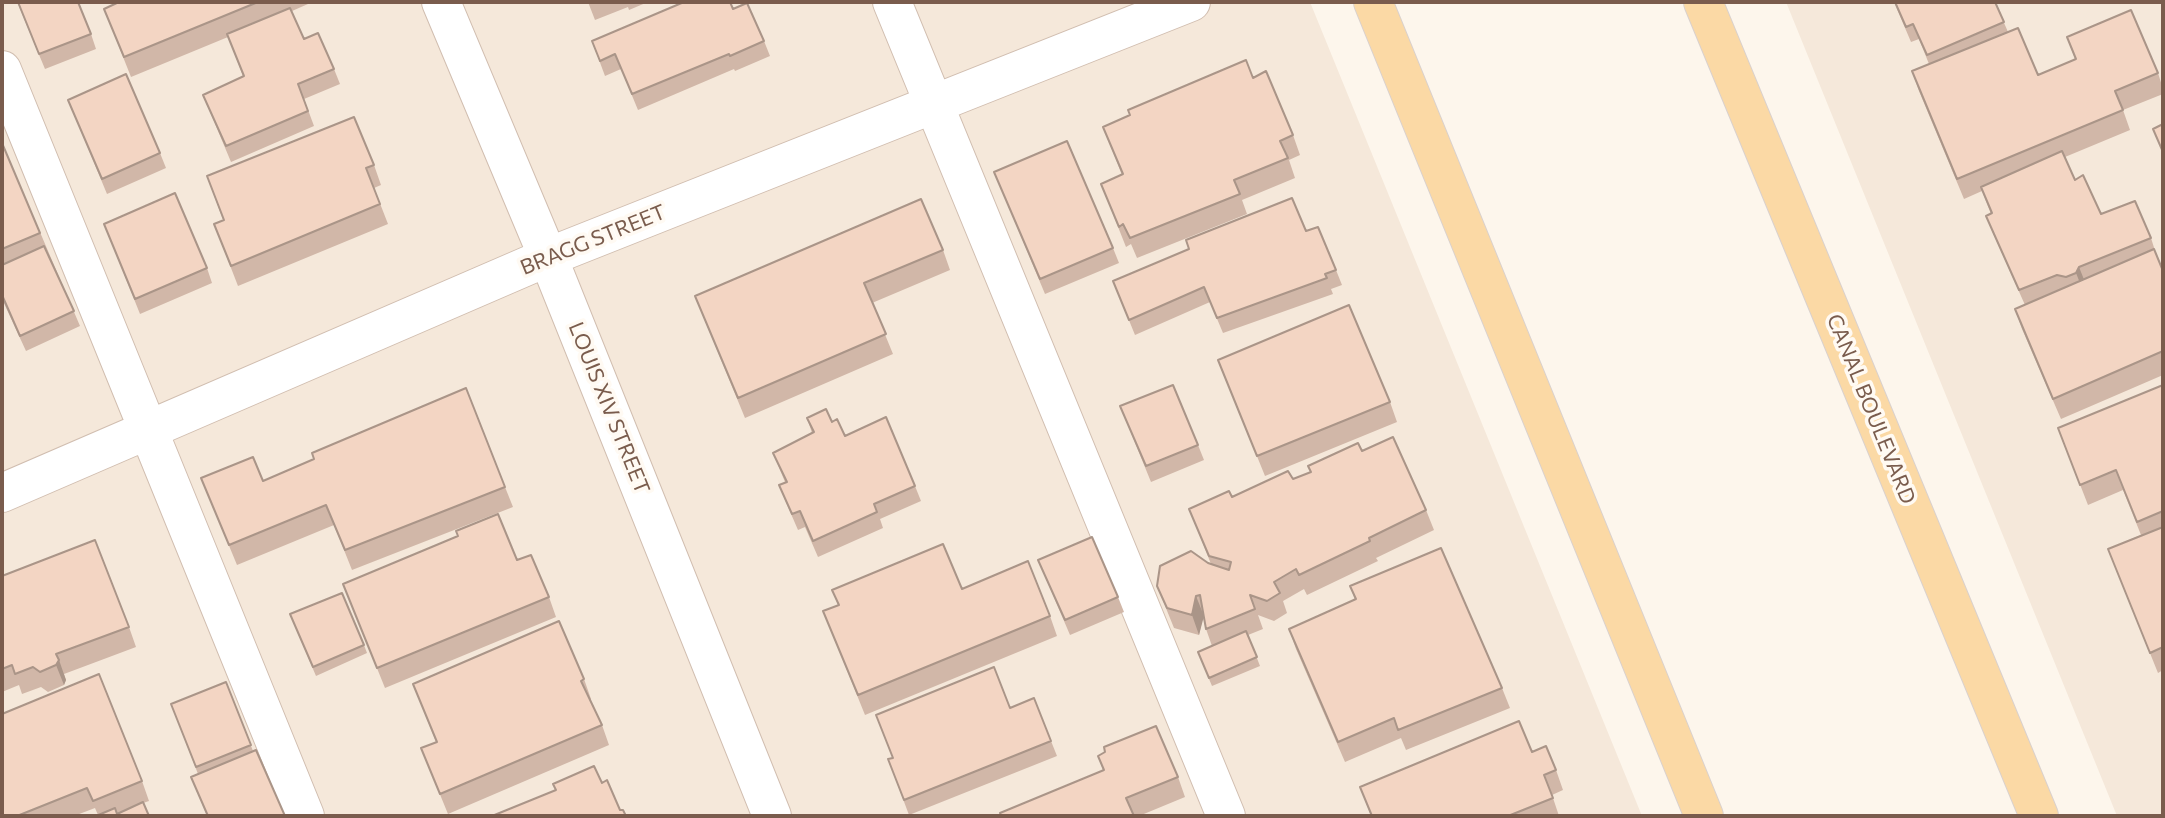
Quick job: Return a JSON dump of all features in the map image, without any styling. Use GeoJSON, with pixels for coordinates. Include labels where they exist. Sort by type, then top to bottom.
{"type":"FeatureCollection","features":[{"type":"Feature","properties":{"kind":"main road"},"geometry":{"type":"LineString","coordinates":[[1373,2],[1704,816]]}},
{"type":"Feature","properties":{"kind":"main road","name":"CANAL BOULEVARD"},"geometry":{"type":"LineString","coordinates":[[1703,2],[2039,816]]}},
{"type":"Feature","properties":{"kind":"street","name":"LOUIS XIV STREET"},"geometry":{"type":"LineString","coordinates":[[442,2],[548,257],[772,816]]}},
{"type":"Feature","properties":{"kind":"street"},"geometry":{"type":"LineString","coordinates":[[892,2],[1226,816]]}},
{"type":"Feature","properties":{"kind":"street","name":"BRAGG STREET"},"geometry":{"type":"LineString","coordinates":[[2,493],[548,257],[1191,2]]}},
{"type":"Feature","properties":{"kind":"street"},"geometry":{"type":"LineString","coordinates":[[2,70],[305,816]]}},
{"type":"Feature","properties":{"kind":"shaded area"},"geometry":{"type":"Polygon","coordinates":[[[2,2],[1310,2],[1642,816],[2,816],[2,2]]]}},
{"type":"Feature","properties":{"kind":"shaded area"},"geometry":{"type":"Polygon","coordinates":[[[1786,2],[2163,2],[2163,816],[2117,816],[1786,2]]]}},
{"type":"Feature","properties":{"kind":"building"},"geometry":{"type":"Polygon","coordinates":[[[18,2],[78,2],[91,34],[39,54],[18,2]]]}},
{"type":"Feature","properties":{"kind":"building"},"geometry":{"type":"Polygon","coordinates":[[[119,2],[258,2],[124,57],[104,9],[119,2]]]}},
{"type":"Feature","properties":{"kind":"building"},"geometry":{"type":"Polygon","coordinates":[[[684,2],[730,2],[733,9],[747,3],[764,41],[632,94],[615,54],[600,61],[592,41],[684,2]]]}},
{"type":"Feature","properties":{"kind":"building"},"geometry":{"type":"Polygon","coordinates":[[[1895,2],[1995,2],[2004,22],[1927,55],[1913,24],[1906,27],[1895,2]]]}},
{"type":"Feature","properties":{"kind":"building"},"geometry":{"type":"Polygon","coordinates":[[[290,8],[304,39],[318,33],[334,69],[298,84],[308,111],[226,146],[203,95],[244,76],[227,34],[290,8]]]}},
{"type":"Feature","properties":{"kind":"building"},"geometry":{"type":"Polygon","coordinates":[[[2131,10],[2158,73],[2115,91],[2123,110],[1957,179],[1912,71],[2018,28],[2038,75],[2076,59],[2067,37],[2131,10]]]}},
{"type":"Feature","properties":{"kind":"building"},"geometry":{"type":"Polygon","coordinates":[[[1246,60],[1253,78],[1266,71],[1293,135],[1280,141],[1288,158],[1234,180],[1240,194],[1130,238],[1123,224],[1119,227],[1101,184],[1123,174],[1103,127],[1130,115],[1128,110],[1246,60]]]}},
{"type":"Feature","properties":{"kind":"building"},"geometry":{"type":"Polygon","coordinates":[[[126,74],[160,153],[102,179],[68,100],[126,74]]]}},
{"type":"Feature","properties":{"kind":"building"},"geometry":{"type":"Polygon","coordinates":[[[354,117],[374,165],[366,168],[380,204],[231,266],[214,224],[224,220],[207,176],[354,117]]]}},
{"type":"Feature","properties":{"kind":"building"},"geometry":{"type":"Polygon","coordinates":[[[2163,124],[2163,152],[2153,129],[2163,124]]]}},
{"type":"Feature","properties":{"kind":"building"},"geometry":{"type":"Polygon","coordinates":[[[1067,141],[1113,248],[1040,279],[994,172],[1067,141]]]}},
{"type":"Feature","properties":{"kind":"building"},"geometry":{"type":"Polygon","coordinates":[[[2,143],[40,233],[2,249],[2,143]]]}},
{"type":"Feature","properties":{"kind":"building"},"geometry":{"type":"Polygon","coordinates":[[[2062,151],[2075,180],[2083,175],[2101,214],[2135,201],[2151,238],[2079,267],[2076,273],[2066,277],[2057,275],[2019,290],[1986,216],[1992,213],[1981,187],[2062,151]]]}},
{"type":"Feature","properties":{"kind":"building"},"geometry":{"type":"Polygon","coordinates":[[[175,193],[207,268],[135,299],[104,224],[175,193]]]}},
{"type":"Feature","properties":{"kind":"building"},"geometry":{"type":"Polygon","coordinates":[[[1292,198],[1306,231],[1318,227],[1336,270],[1325,274],[1327,278],[1217,318],[1204,287],[1129,320],[1113,281],[1189,249],[1186,240],[1292,198]]]}},
{"type":"Feature","properties":{"kind":"building"},"geometry":{"type":"Polygon","coordinates":[[[921,199],[943,250],[864,283],[886,334],[738,398],[695,296],[921,199]]]}},
{"type":"Feature","properties":{"kind":"building"},"geometry":{"type":"Polygon","coordinates":[[[44,246],[74,311],[20,336],[2,295],[2,265],[44,246]]]}},
{"type":"Feature","properties":{"kind":"building"},"geometry":{"type":"Polygon","coordinates":[[[2154,249],[2163,271],[2163,351],[2053,399],[2015,309],[2154,249]]]}},
{"type":"Feature","properties":{"kind":"building"},"geometry":{"type":"Polygon","coordinates":[[[1349,305],[1390,402],[1257,456],[1218,360],[1349,305]]]}},
{"type":"Feature","properties":{"kind":"building"},"geometry":{"type":"Polygon","coordinates":[[[1173,385],[1198,445],[1146,466],[1120,406],[1173,385]]]}},
{"type":"Feature","properties":{"kind":"building"},"geometry":{"type":"Polygon","coordinates":[[[2163,385],[2163,511],[2137,522],[2116,470],[2080,485],[2058,428],[2163,385]]]}},
{"type":"Feature","properties":{"kind":"building"},"geometry":{"type":"Polygon","coordinates":[[[466,388],[505,487],[345,550],[326,505],[229,545],[201,478],[253,457],[263,481],[314,459],[312,453],[466,388]]]}},
{"type":"Feature","properties":{"kind":"building"},"geometry":{"type":"Polygon","coordinates":[[[826,409],[832,422],[837,419],[845,436],[886,417],[915,486],[874,504],[877,512],[813,541],[800,511],[792,514],[779,485],[787,482],[773,453],[814,432],[807,418],[826,409]]]}},
{"type":"Feature","properties":{"kind":"building"},"geometry":{"type":"Polygon","coordinates":[[[1393,437],[1426,510],[1299,575],[1296,569],[1274,582],[1280,593],[1267,601],[1250,595],[1255,609],[1206,629],[1200,595],[1196,596],[1192,615],[1167,608],[1157,586],[1160,566],[1191,551],[1208,563],[1229,570],[1231,562],[1209,556],[1189,509],[1229,491],[1232,497],[1288,471],[1293,479],[1311,472],[1308,466],[1358,443],[1362,451],[1393,437]]]}},
{"type":"Feature","properties":{"kind":"building"},"geometry":{"type":"Polygon","coordinates":[[[498,514],[517,560],[531,555],[549,597],[377,668],[343,584],[458,536],[456,531],[498,514]]]}},
{"type":"Feature","properties":{"kind":"building"},"geometry":{"type":"Polygon","coordinates":[[[2163,527],[2163,647],[2150,653],[2108,549],[2163,527]]]}},
{"type":"Feature","properties":{"kind":"building"},"geometry":{"type":"Polygon","coordinates":[[[1092,537],[1118,597],[1065,620],[1038,560],[1092,537]]]}},
{"type":"Feature","properties":{"kind":"building"},"geometry":{"type":"Polygon","coordinates":[[[95,540],[129,627],[56,654],[59,660],[56,665],[40,672],[33,667],[15,674],[12,665],[2,669],[2,576],[95,540]]]}},
{"type":"Feature","properties":{"kind":"building"},"geometry":{"type":"Polygon","coordinates":[[[943,544],[962,589],[1028,561],[1050,616],[858,695],[823,611],[839,605],[832,590],[943,544]]]}},
{"type":"Feature","properties":{"kind":"building"},"geometry":{"type":"Polygon","coordinates":[[[1441,548],[1502,688],[1398,730],[1394,718],[1338,742],[1289,629],[1356,599],[1350,586],[1441,548]]]}},
{"type":"Feature","properties":{"kind":"building"},"geometry":{"type":"Polygon","coordinates":[[[342,593],[364,645],[313,667],[290,614],[342,593]]]}},
{"type":"Feature","properties":{"kind":"building"},"geometry":{"type":"Polygon","coordinates":[[[559,621],[584,679],[581,681],[602,725],[440,794],[421,748],[437,742],[413,684],[559,621]]]}},
{"type":"Feature","properties":{"kind":"building"},"geometry":{"type":"Polygon","coordinates":[[[1246,631],[1257,657],[1209,678],[1198,652],[1246,631]]]}},
{"type":"Feature","properties":{"kind":"building"},"geometry":{"type":"Polygon","coordinates":[[[994,667],[1010,708],[1034,698],[1051,741],[904,800],[888,759],[893,758],[876,715],[994,667]]]}},
{"type":"Feature","properties":{"kind":"building"},"geometry":{"type":"Polygon","coordinates":[[[99,674],[142,781],[93,801],[87,788],[17,816],[2,816],[2,714],[99,674]]]}},
{"type":"Feature","properties":{"kind":"building"},"geometry":{"type":"Polygon","coordinates":[[[226,682],[251,745],[196,767],[171,704],[226,682]]]}},
{"type":"Feature","properties":{"kind":"building"},"geometry":{"type":"Polygon","coordinates":[[[1519,721],[1532,752],[1546,746],[1556,770],[1544,775],[1553,798],[1508,816],[1372,816],[1360,787],[1519,721]]]}},
{"type":"Feature","properties":{"kind":"building"},"geometry":{"type":"Polygon","coordinates":[[[1156,726],[1178,777],[1126,798],[1134,816],[1001,816],[1000,813],[1104,770],[1098,756],[1105,752],[1104,747],[1156,726]]]}},
{"type":"Feature","properties":{"kind":"building"},"geometry":{"type":"Polygon","coordinates":[[[256,750],[285,816],[208,816],[191,777],[256,750]]]}},
{"type":"Feature","properties":{"kind":"building"},"geometry":{"type":"Polygon","coordinates":[[[594,766],[602,783],[607,780],[620,810],[623,810],[626,816],[492,816],[556,790],[553,784],[594,766]]]}},
{"type":"Feature","properties":{"kind":"building"},"geometry":{"type":"Polygon","coordinates":[[[143,802],[149,816],[96,816],[115,808],[117,814],[143,802]]]}}]}
